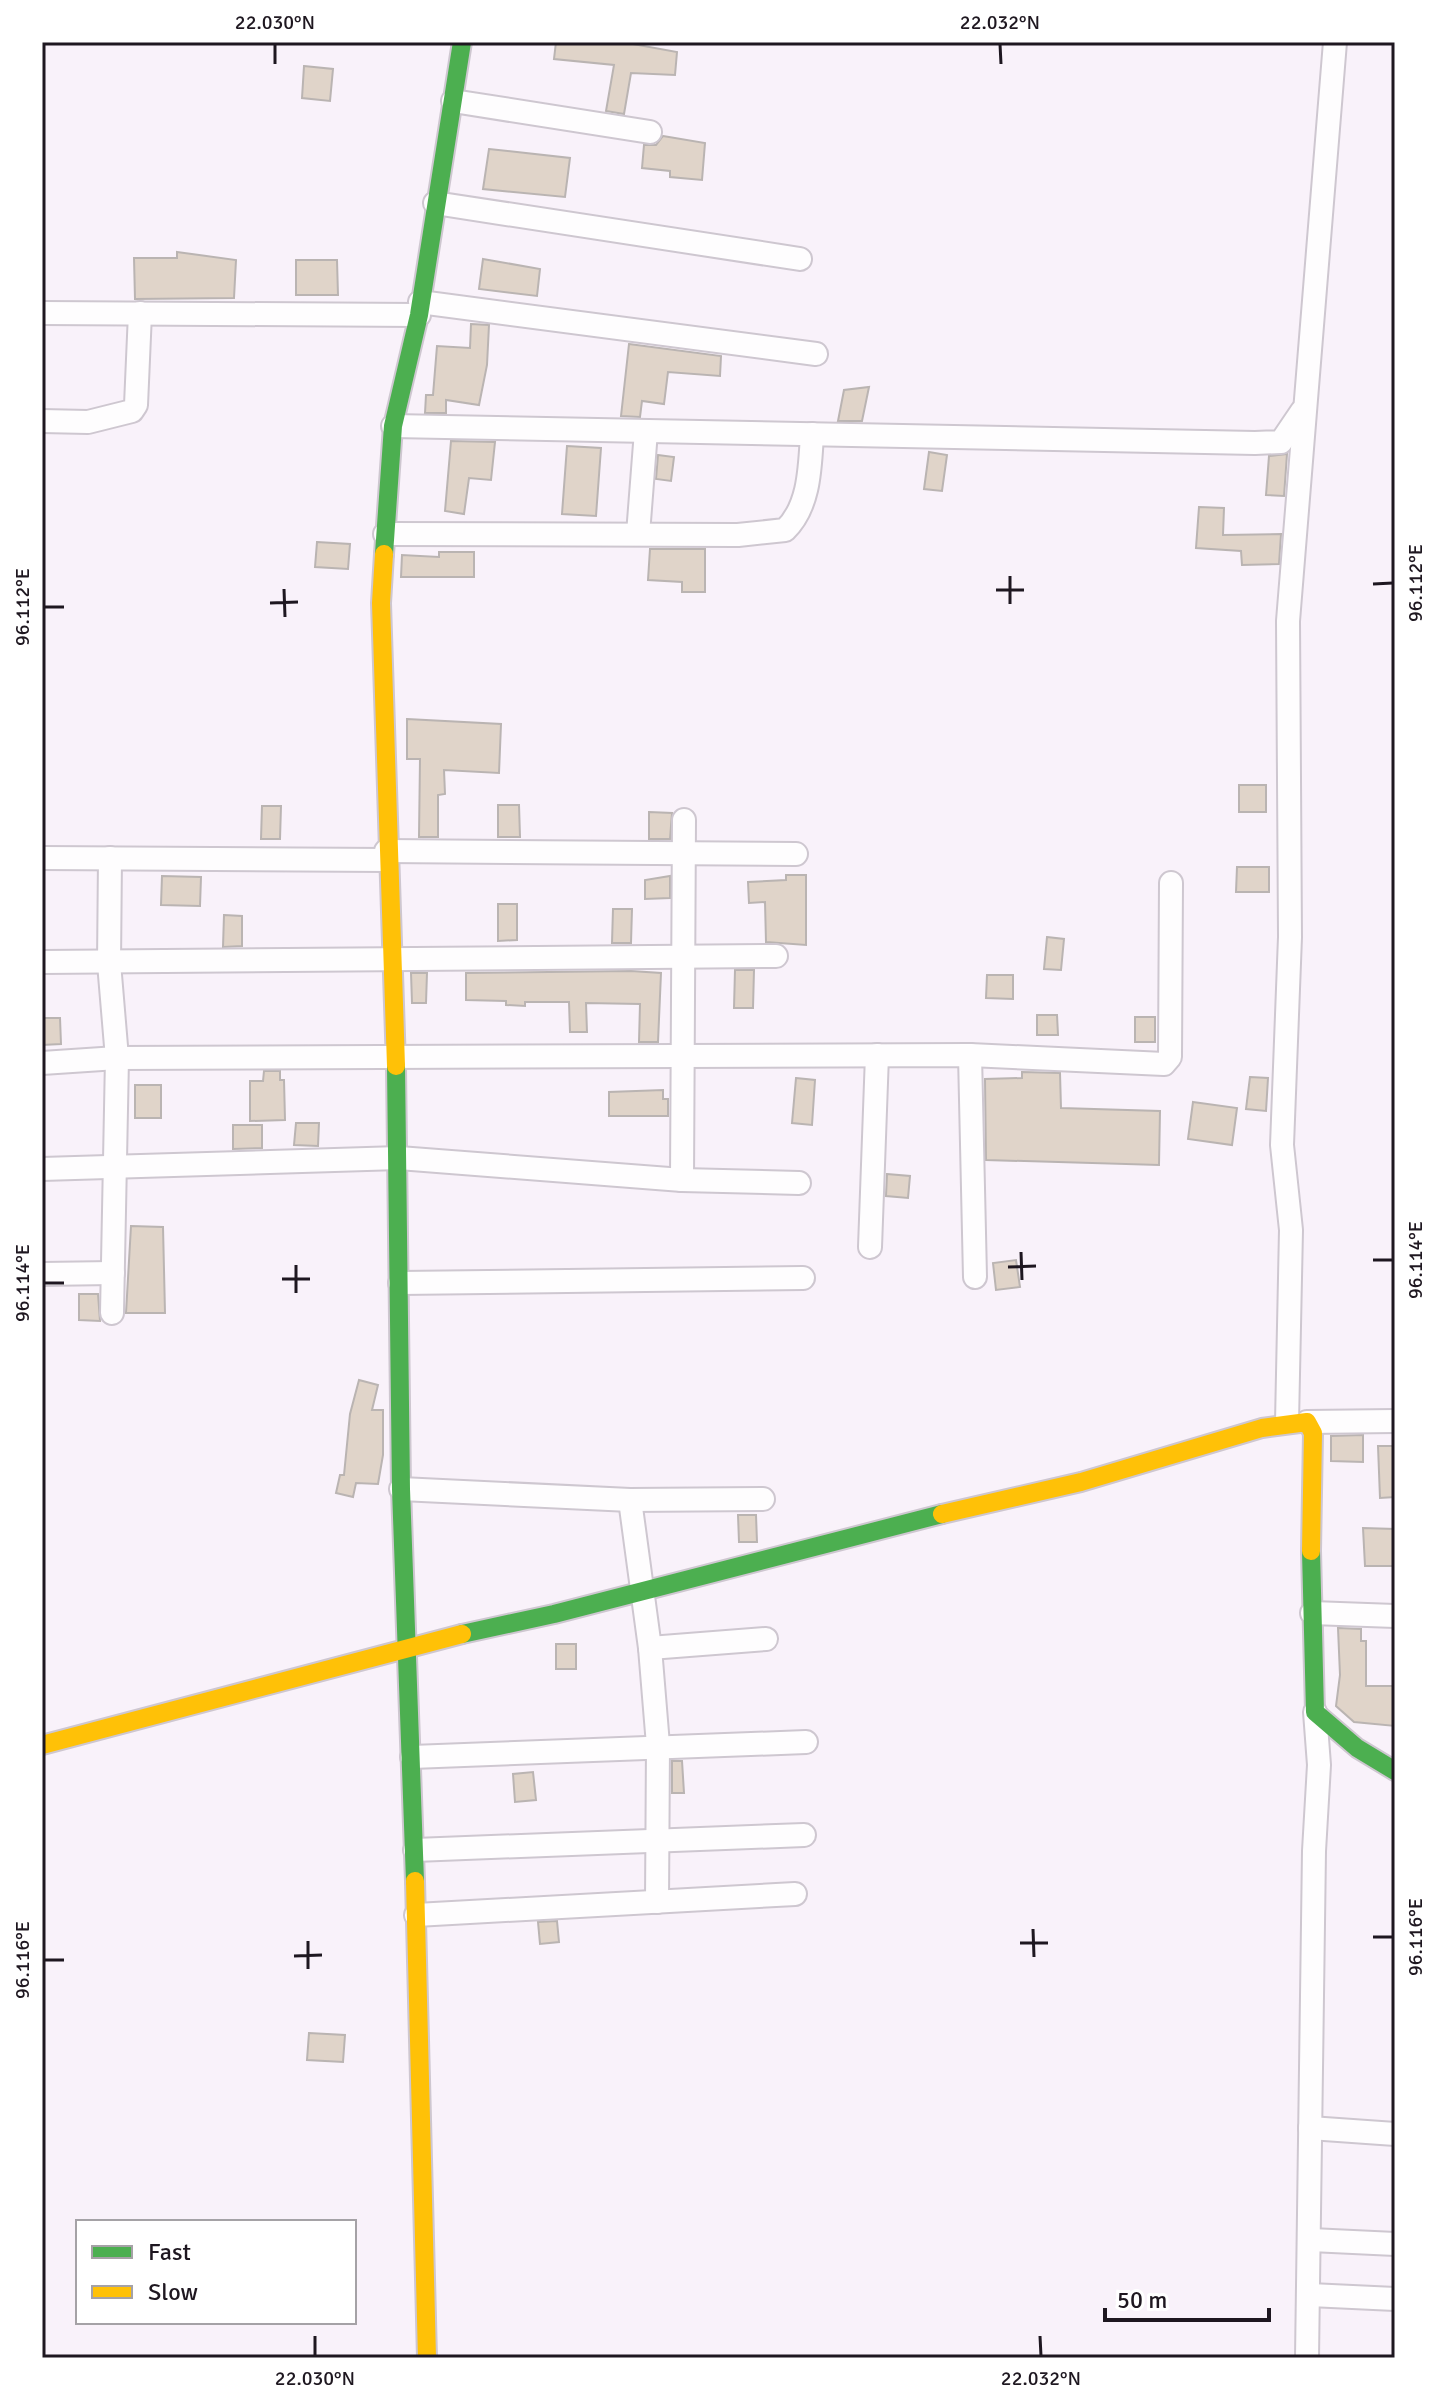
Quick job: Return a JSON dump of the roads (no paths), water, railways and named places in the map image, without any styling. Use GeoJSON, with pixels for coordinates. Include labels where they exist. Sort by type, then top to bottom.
{"type":"FeatureCollection","features":[{"type":"Feature","properties":{"kind":"street"},"geometry":{"type":"LineString","coordinates":[[427,2358],[409,1645],[401,1489],[399,1158],[386,855],[381,603],[393,426],[420,308],[462,42]]}},
{"type":"Feature","properties":{"kind":"street"},"geometry":{"type":"LineString","coordinates":[[1297,1422],[1291,1230],[1282,1145],[1290,937],[1288,621],[1335,42]]}},
{"type":"Feature","properties":{"kind":"street"},"geometry":{"type":"LineString","coordinates":[[453,101],[650,132]]}},
{"type":"Feature","properties":{"kind":"street"},"geometry":{"type":"LineString","coordinates":[[435,203],[800,259]]}},
{"type":"Feature","properties":{"kind":"street"},"geometry":{"type":"LineString","coordinates":[[42,313],[420,308],[816,354]]}},
{"type":"Feature","properties":{"kind":"street"},"geometry":{"type":"LineString","coordinates":[[42,421],[88,422],[111,419],[132,411],[136,405],[140,313]]}},
{"type":"Feature","properties":{"kind":"street"},"geometry":{"type":"LineString","coordinates":[[393,426],[1273,443],[1287,437],[1305,407]]}},
{"type":"Feature","properties":{"kind":"street"},"geometry":{"type":"LineString","coordinates":[[638,534],[646,431]]}},
{"type":"Feature","properties":{"kind":"street"},"geometry":{"type":"LineString","coordinates":[[385,534],[738,535],[785,530],[800,510],[809,477],[812,434]]}},
{"type":"Feature","properties":{"kind":"street"},"geometry":{"type":"LineString","coordinates":[[682,1180],[684,820]]}},
{"type":"Feature","properties":{"kind":"street"},"geometry":{"type":"LineString","coordinates":[[42,858],[684,852],[796,854]]}},
{"type":"Feature","properties":{"kind":"street"},"geometry":{"type":"LineString","coordinates":[[110,858],[109,963],[117,1058],[112,1313]]}},
{"type":"Feature","properties":{"kind":"street"},"geometry":{"type":"LineString","coordinates":[[42,1063],[117,1058],[970,1055],[1167,1063],[1170,1057],[1171,883]]}},
{"type":"Feature","properties":{"kind":"street"},"geometry":{"type":"LineString","coordinates":[[42,962],[776,956]]}},
{"type":"Feature","properties":{"kind":"street"},"geometry":{"type":"LineString","coordinates":[[870,1247],[877,1055]]}},
{"type":"Feature","properties":{"kind":"street"},"geometry":{"type":"LineString","coordinates":[[970,1055],[975,1277]]}},
{"type":"Feature","properties":{"kind":"street"},"geometry":{"type":"LineString","coordinates":[[42,1169],[399,1158],[682,1180],[799,1183]]}},
{"type":"Feature","properties":{"kind":"street"},"geometry":{"type":"LineString","coordinates":[[42,1274],[113,1273]]}},
{"type":"Feature","properties":{"kind":"street"},"geometry":{"type":"LineString","coordinates":[[400,1283],[803,1278]]}},
{"type":"Feature","properties":{"kind":"street"},"geometry":{"type":"LineString","coordinates":[[42,1745],[409,1645],[1133,1469],[1297,1422],[1395,1421]]}},
{"type":"Feature","properties":{"kind":"street"},"geometry":{"type":"LineString","coordinates":[[1297,1422],[1313,1433],[1312,1613],[1319,1765],[1307,2358]]}},
{"type":"Feature","properties":{"kind":"street"},"geometry":{"type":"LineString","coordinates":[[401,1489],[630,1500],[763,1499]]}},
{"type":"Feature","properties":{"kind":"street"},"geometry":{"type":"LineString","coordinates":[[630,1500],[650,1648],[658,1745],[657,1902]]}},
{"type":"Feature","properties":{"kind":"street"},"geometry":{"type":"LineString","coordinates":[[1312,1613],[1395,1616]]}},
{"type":"Feature","properties":{"kind":"street"},"geometry":{"type":"LineString","coordinates":[[650,1648],[766,1639]]}},
{"type":"Feature","properties":{"kind":"street"},"geometry":{"type":"LineString","coordinates":[[1315,1712],[1357,1748],[1395,1771]]}},
{"type":"Feature","properties":{"kind":"street"},"geometry":{"type":"LineString","coordinates":[[412,1757],[658,1745],[806,1742]]}},
{"type":"Feature","properties":{"kind":"street"},"geometry":{"type":"LineString","coordinates":[[415,1850],[804,1835]]}},
{"type":"Feature","properties":{"kind":"street"},"geometry":{"type":"LineString","coordinates":[[416,1915],[795,1894]]}},
{"type":"Feature","properties":{"kind":"street"},"geometry":{"type":"LineString","coordinates":[[1310,2128],[1395,2134]]}},
{"type":"Feature","properties":{"kind":"street"},"geometry":{"type":"LineString","coordinates":[[1311,2240],[1395,2244]]}},
{"type":"Feature","properties":{"kind":"street"},"geometry":{"type":"LineString","coordinates":[[1310,2295],[1395,2299]]}}]}
